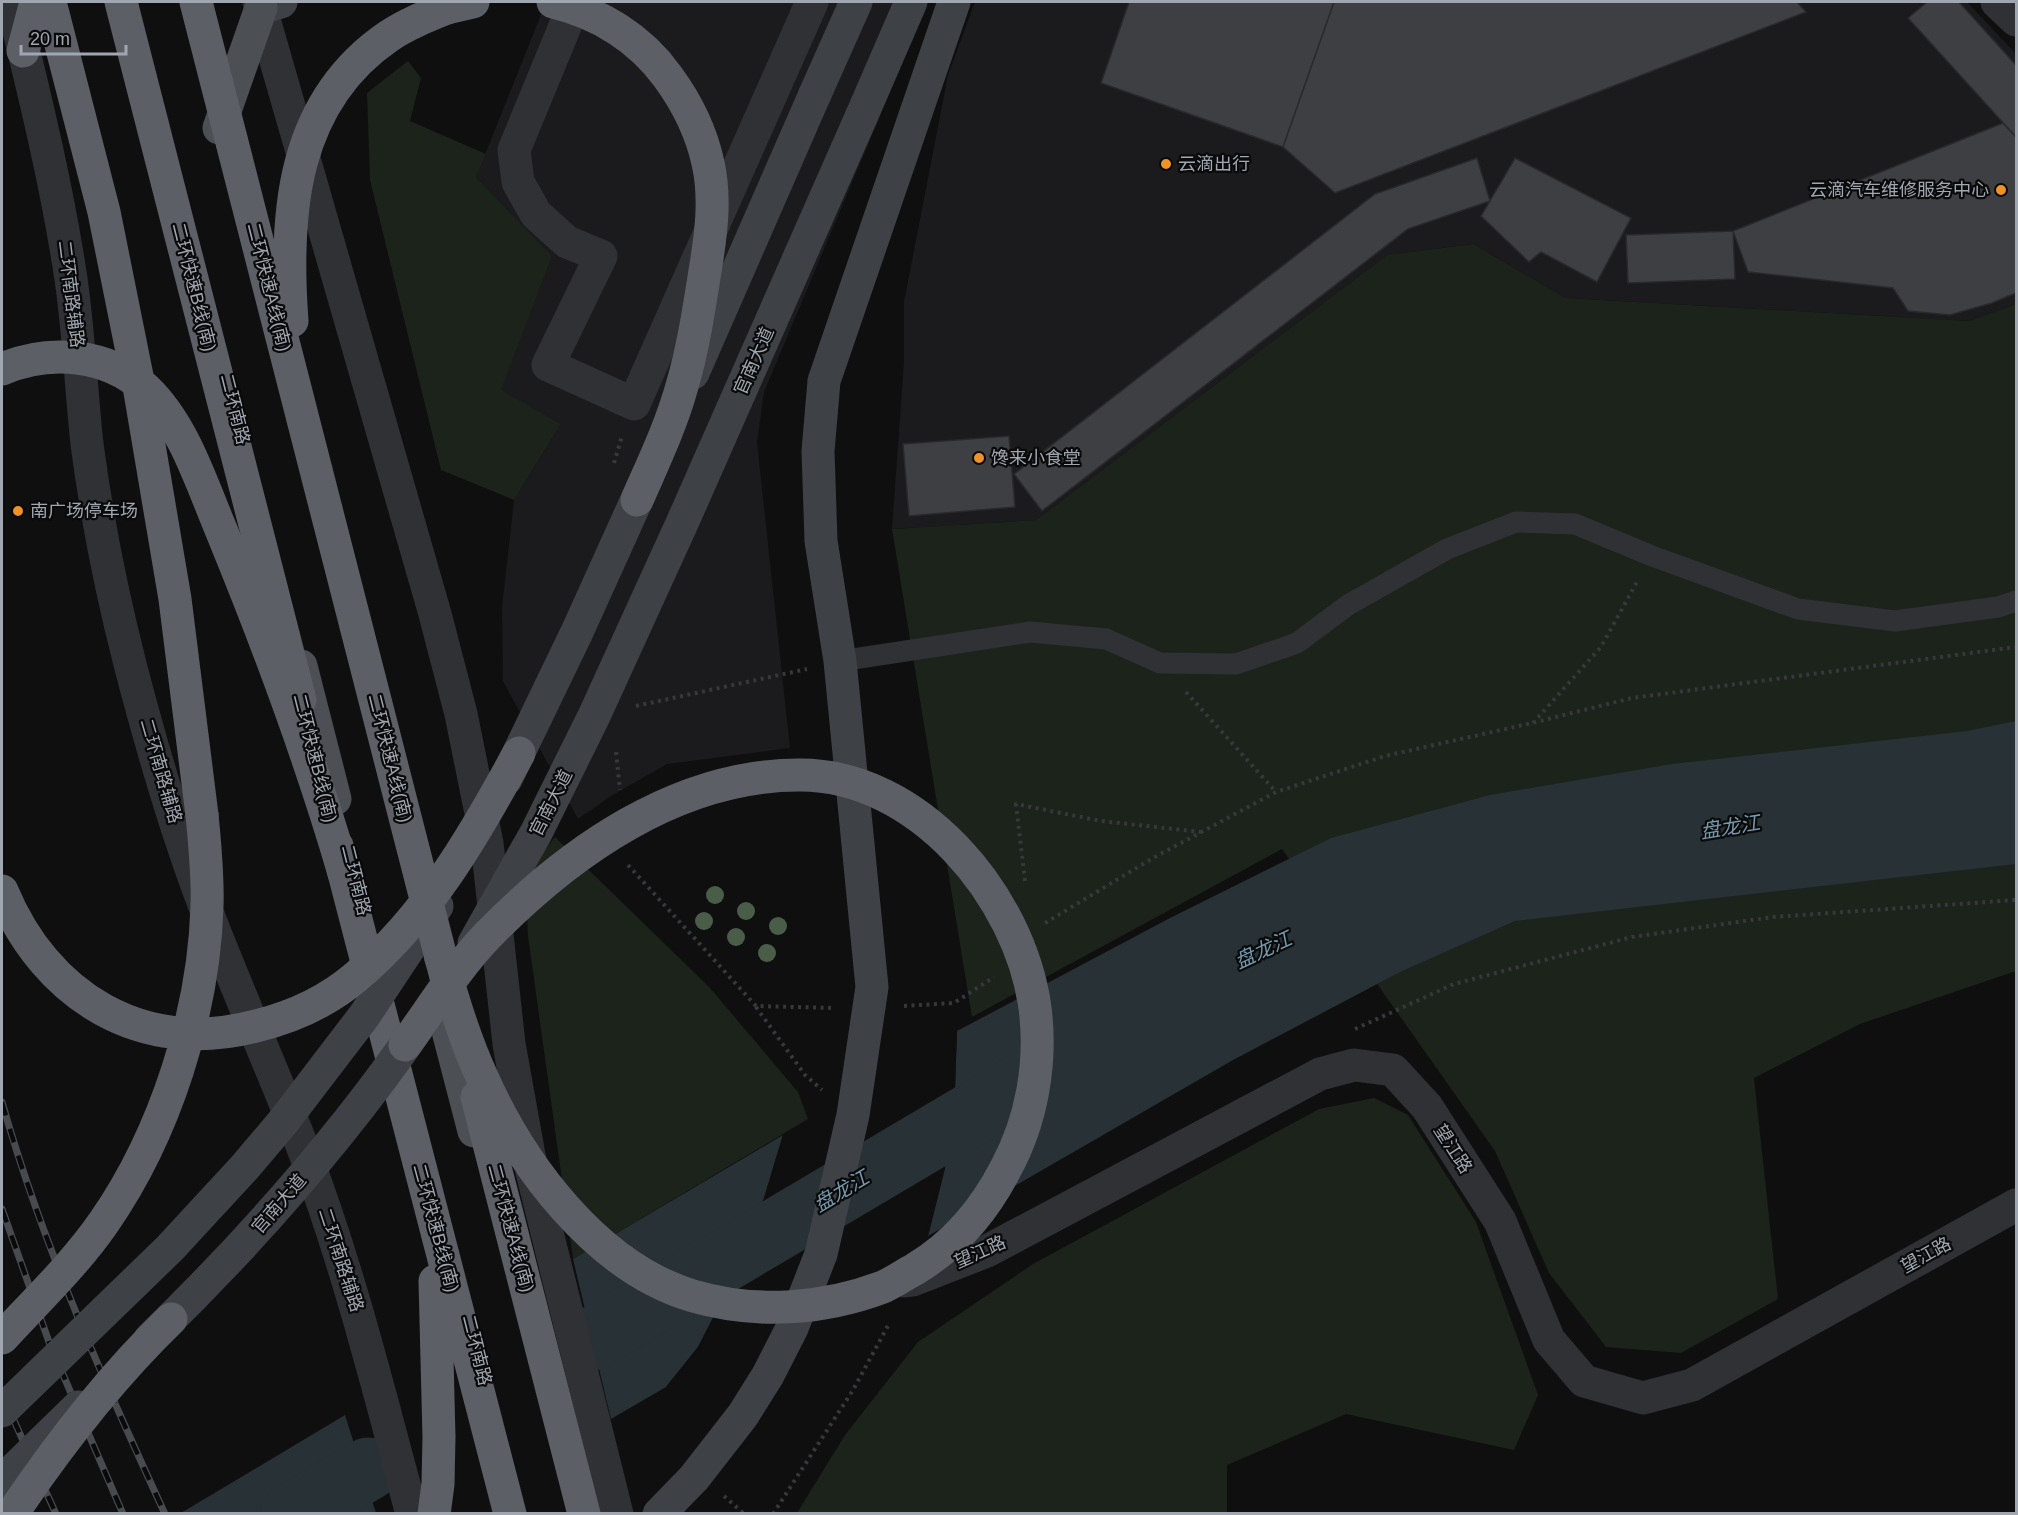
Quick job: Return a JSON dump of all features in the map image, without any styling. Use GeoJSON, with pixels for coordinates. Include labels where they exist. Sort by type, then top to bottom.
{"type":"FeatureCollection","features":[{"type":"Feature","properties":{"kind":"highway"},"geometry":{"type":"LineString","coordinates":[[23,51],[36,2]]}},
{"type":"Feature","properties":{"kind":"highway"},"geometry":{"type":"LineString","coordinates":[[2,1338],[104,1222],[141,1159],[173,1081],[186,1039],[197,994],[208,905],[197,766],[179,629],[151,452],[104,212],[50,2]]}},
{"type":"Feature","properties":{"kind":"highway","name":"二环快速B线(南)"},"geometry":{"type":"LineString","coordinates":[[121,2],[344,873],[401,1059],[510,1514]]}},
{"type":"Feature","properties":{"kind":"highway","name":"二环快速A线(南)"},"geometry":{"type":"LineString","coordinates":[[196,2],[584,1514]]}},
{"type":"Feature","properties":{"kind":"highway"},"geometry":{"type":"LineString","coordinates":[[329,523],[309,439],[293,340],[290,254],[295,192],[301,160],[311,130],[326,103],[344,77],[365,55],[390,35],[417,20],[447,8],[473,2]]}},
{"type":"Feature","properties":{"kind":"highway"},"geometry":{"type":"LineString","coordinates":[[553,2],[578,8],[608,23],[636,42],[661,67],[682,96],[698,128],[709,164],[713,203],[710,243],[693,341],[675,407],[637,500]]}},
{"type":"Feature","properties":{"kind":"highway"},"geometry":{"type":"LineString","coordinates":[[2,369],[32,359],[58,356],[80,357],[100,362],[133,378],[156,400],[172,422],[197,473],[252,606],[301,739],[344,873]]}},
{"type":"Feature","properties":{"kind":"highway"},"geometry":{"type":"LineString","coordinates":[[2,891],[20,929],[42,960],[67,986],[96,1007],[128,1022],[162,1032],[199,1035],[237,1031],[267,1024],[328,998],[357,977],[395,939],[435,891],[460,855],[519,753]]}},
{"type":"Feature","properties":{"kind":"highway"},"geometry":{"type":"LineString","coordinates":[[434,1514],[438,1484],[439,1437],[435,1287],[423,1194],[401,1059],[424,1019],[446,988],[452,979],[463,963],[488,934],[550,880],[626,825],[670,802],[715,786],[760,776],[804,774],[848,781],[889,797],[928,822],[964,857],[997,902],[1021,954],[1035,1006],[1038,1057],[1030,1106],[1015,1152],[998,1184],[963,1232],[927,1262],[886,1285],[842,1300],[799,1307],[758,1308],[722,1303],[689,1295],[632,1267],[608,1249],[566,1208],[531,1164],[503,1120],[480,1075],[462,1028],[450,988],[447,980],[440,955]]}},
{"type":"Feature","properties":{"kind":"highway"},"geometry":{"type":"LineString","coordinates":[[12,1514],[49,1459],[94,1401],[171,1319]]}},
{"type":"Feature","properties":{"kind":"main road","name":"二环南路"},"geometry":{"type":"LineString","coordinates":[[131,2],[519,1514]]}},
{"type":"Feature","properties":{"kind":"main road"},"geometry":{"type":"LineString","coordinates":[[184,2],[573,1514]]}},
{"type":"Feature","properties":{"kind":"main road"},"geometry":{"type":"LineString","coordinates":[[2,1410],[170,1248],[283,1122],[364,1016],[407,954],[463,862],[519,753],[637,500],[856,2]]}},
{"type":"Feature","properties":{"kind":"main road","name":"官南大道"},"geometry":{"type":"LineString","coordinates":[[2,1481],[171,1319],[282,1202],[401,1059],[449,982],[501,897],[536,833],[589,726],[679,530],[911,2]]}},
{"type":"Feature","properties":{"kind":"main road"},"geometry":{"type":"LineString","coordinates":[[659,1514],[694,1479],[743,1415],[768,1374],[800,1307],[821,1254],[841,1106],[872,987],[840,661],[821,541],[818,451],[824,381],[954,2]]}},
{"type":"Feature","properties":{"kind":"main road"},"geometry":{"type":"LineString","coordinates":[[218,133],[267,4]]}},
{"type":"Feature","properties":{"kind":"street","name":"二环南路辅路"},"geometry":{"type":"LineString","coordinates":[[12,2],[60,212],[72,282],[95,501],[109,575],[132,670],[158,767],[183,847],[208,915],[304,1152],[330,1226],[359,1316],[412,1514]]}},
{"type":"Feature","properties":{"kind":"street"},"geometry":{"type":"LineString","coordinates":[[575,2],[514,150],[518,182],[536,213],[567,242],[601,256],[548,365],[634,404],[812,2]]}},
{"type":"Feature","properties":{"kind":"street"},"geometry":{"type":"LineString","coordinates":[[1997,2],[2016,20]]}},
{"type":"Feature","properties":{"kind":"street"},"geometry":{"type":"LineString","coordinates":[[267,4],[461,714],[487,843],[509,1044],[518,1103],[532,1172],[616,1514]]}},
{"type":"Feature","properties":{"kind":"street","name":"望江路"},"geometry":{"type":"LineString","coordinates":[[800,1307],[861,1288],[913,1280],[987,1251],[1320,1074],[1354,1065],[1393,1070],[1427,1107],[1500,1221],[1549,1340],[1584,1381],[1643,1398],[1692,1385],[2016,1205]]}},
{"type":"Feature","properties":{"kind":"lane"},"geometry":{"type":"LineString","coordinates":[[840,661],[1030,632],[1106,639],[1160,663],[1236,664],[1297,643],[1348,605],[1447,549],[1516,522],[1575,524],[1652,556],[1798,609],[1895,621],[1998,607],[2016,601]]}},
{"type":"Feature","properties":{"kind":"path"},"geometry":{"type":"LineString","coordinates":[[614,470],[614,458],[634,404]]}},
{"type":"Feature","properties":{"kind":"path"},"geometry":{"type":"LineString","coordinates":[[1532,723],[1600,647],[1652,556]]}},
{"type":"Feature","properties":{"kind":"path"},"geometry":{"type":"LineString","coordinates":[[1041,926],[1153,858],[1276,792],[1385,756],[1632,698],[2016,647]]}},
{"type":"Feature","properties":{"kind":"path"},"geometry":{"type":"LineString","coordinates":[[627,708],[840,661]]}},
{"type":"Feature","properties":{"kind":"path"},"geometry":{"type":"LineString","coordinates":[[1160,663],[1276,792]]}},
{"type":"Feature","properties":{"kind":"path"},"geometry":{"type":"LineString","coordinates":[[616,749],[620,792]]}},
{"type":"Feature","properties":{"kind":"path"},"geometry":{"type":"LineString","coordinates":[[1026,885],[1016,804],[1101,821],[1202,832]]}},
{"type":"Feature","properties":{"kind":"path"},"geometry":{"type":"LineString","coordinates":[[627,864],[756,1006],[805,1075],[841,1106]]}},
{"type":"Feature","properties":{"kind":"path"},"geometry":{"type":"LineString","coordinates":[[1320,1074],[1349,1032],[1454,984],[1632,936],[1773,916],[2016,900]]}},
{"type":"Feature","properties":{"kind":"path"},"geometry":{"type":"LineString","coordinates":[[756,1006],[868,1008],[954,1003],[999,973]]}},
{"type":"Feature","properties":{"kind":"path"},"geometry":{"type":"LineString","coordinates":[[774,1514],[853,1390],[913,1280]]}},
{"type":"Feature","properties":{"kind":"shaded area"},"geometry":{"type":"Polygon","coordinates":[[[546,2],[928,2],[764,392],[757,442],[790,748],[667,764],[611,796],[578,819],[503,681],[502,607],[514,500],[561,424],[500,390],[552,256],[476,177],[546,2]]]}},
{"type":"Feature","properties":{"kind":"shaded area"},"geometry":{"type":"Polygon","coordinates":[[[975,2],[1967,2],[2016,54],[2016,304],[1969,321],[1566,298],[1473,244],[1387,255],[1036,520],[892,529],[904,362],[904,302],[948,75],[975,2]]]}},
{"type":"Feature","properties":{"kind":"shaded area"},"geometry":{"type":"Polygon","coordinates":[[[408,61],[421,78],[410,121],[486,154],[476,177],[552,256],[501,390],[561,424],[514,500],[441,470],[370,180],[367,93],[408,61]]]}},
{"type":"Feature","properties":{"kind":"shaded area"},"geometry":{"type":"Polygon","coordinates":[[[1473,244],[1566,298],[1969,321],[2016,304],[2016,971],[1860,1024],[1754,1078],[1778,1299],[1681,1353],[1606,1347],[1549,1273],[1495,1151],[1282,849],[972,1017],[892,529],[1036,520],[1387,255],[1473,244]]]}},
{"type":"Feature","properties":{"kind":"shaded area"},"geometry":{"type":"Polygon","coordinates":[[[555,837],[710,988],[798,1092],[808,1119],[573,1259],[528,936],[523,841],[538,858],[555,837]]]}},
{"type":"Feature","properties":{"kind":"shaded area"},"geometry":{"type":"Polygon","coordinates":[[[1374,1098],[1408,1115],[1476,1222],[1538,1395],[1514,1450],[1346,1414],[1227,1465],[1227,1513],[797,1513],[845,1435],[918,1342],[1033,1264],[1319,1109],[1374,1098]]]}},
{"type":"Feature","properties":{"kind":"water"},"geometry":{"type":"Polygon","coordinates":[[[2016,721],[2016,864],[1515,921],[1400,972],[1233,1060],[928,1236],[945,1168],[955,1089],[957,1031],[1170,918],[1331,838],[1490,795],[1672,764],[1967,731],[2016,721]]]}},
{"type":"Feature","properties":{"kind":"water"},"geometry":{"type":"Polygon","coordinates":[[[783,1135],[764,1198],[736,1273],[698,1347],[666,1387],[611,1419],[573,1259],[783,1135]]]}},
{"type":"Feature","properties":{"kind":"water"},"geometry":{"type":"Polygon","coordinates":[[[345,1415],[376,1513],[181,1513],[345,1415]]]}},
{"type":"Feature","properties":{"kind":"pier"},"geometry":{"type":"Polygon","coordinates":[[[957,1031],[955,1089],[945,1168],[928,1236],[925,1237],[942,1167],[952,1089],[954,1033],[957,1031]]]}},
{"type":"Feature","properties":{"kind":"pier"},"geometry":{"type":"Polygon","coordinates":[[[785,1133],[767,1199],[739,1274],[700,1348],[673,1383],[666,1387],[698,1347],[736,1273],[785,1133]]]}},
{"type":"Feature","properties":{"kind":"building"},"geometry":{"type":"Polygon","coordinates":[[[1129,2],[1334,2],[1283,147],[1101,83],[1129,2]]]}},
{"type":"Feature","properties":{"kind":"building"},"geometry":{"type":"Polygon","coordinates":[[[1334,2],[1797,2],[1806,12],[1335,193],[1283,147],[1334,2]]]}},
{"type":"Feature","properties":{"kind":"building"},"geometry":{"type":"Polygon","coordinates":[[[1927,2],[1959,2],[2016,65],[2016,137],[1908,18],[1927,2]]]}},
{"type":"Feature","properties":{"kind":"building"},"geometry":{"type":"Polygon","coordinates":[[[2003,123],[2016,137],[2016,293],[1992,303],[1950,315],[1908,311],[1893,288],[1748,272],[1733,231],[2003,123]]]}},
{"type":"Feature","properties":{"kind":"building"},"geometry":{"type":"Polygon","coordinates":[[[1477,158],[1490,201],[1408,229],[1042,511],[1014,474],[1375,194],[1477,158]]]}},
{"type":"Feature","properties":{"kind":"building"},"geometry":{"type":"Polygon","coordinates":[[[1515,158],[1631,218],[1597,282],[1541,252],[1529,262],[1481,216],[1515,158]]]}},
{"type":"Feature","properties":{"kind":"building"},"geometry":{"type":"Polygon","coordinates":[[[1733,231],[1735,279],[1628,283],[1626,235],[1733,231]]]}},
{"type":"Feature","properties":{"kind":"building"},"geometry":{"type":"Polygon","coordinates":[[[1009,436],[1015,507],[909,516],[903,444],[1009,436]]]}},
{"type":"Feature","properties":{"kind":"waterway","name":"盘龙江"},"geometry":{"type":"LineString","coordinates":[[592,1339],[1024,1083]]}},
{"type":"Feature","properties":{"kind":"waterway","name":"盘龙江"},"geometry":{"type":"LineString","coordinates":[[292,1514],[368,1469]]}},
{"type":"Feature","properties":{"kind":"railway"},"geometry":{"type":"LineString","coordinates":[[2,1102],[36,1207],[75,1311],[165,1514]]}},
{"type":"Feature","properties":{"kind":"railway"},"geometry":{"type":"LineString","coordinates":[[2,1209],[49,1342],[123,1514]]}},
{"type":"Feature","properties":{"kind":"railway"},"geometry":{"type":"LineString","coordinates":[[2,1394],[56,1514]]}},
{"type":"Feature","properties":{"kind":"railway"},"geometry":{"type":"LineString","coordinates":[[2,1467],[22,1514]]}},
{"type":"Feature","properties":{"kind":"place","name":"云滴出行"},"geometry":{"type":"Point","coordinates":[1166,164]}},
{"type":"Feature","properties":{"kind":"place","name":"云滴汽车维修服务中心"},"geometry":{"type":"Point","coordinates":[2001,190]}},
{"type":"Feature","properties":{"kind":"place","name":"馋来小食堂"},"geometry":{"type":"Point","coordinates":[979,458]}},
{"type":"Feature","properties":{"kind":"place","name":"南广场停车场"},"geometry":{"type":"Point","coordinates":[18,511]}}]}
